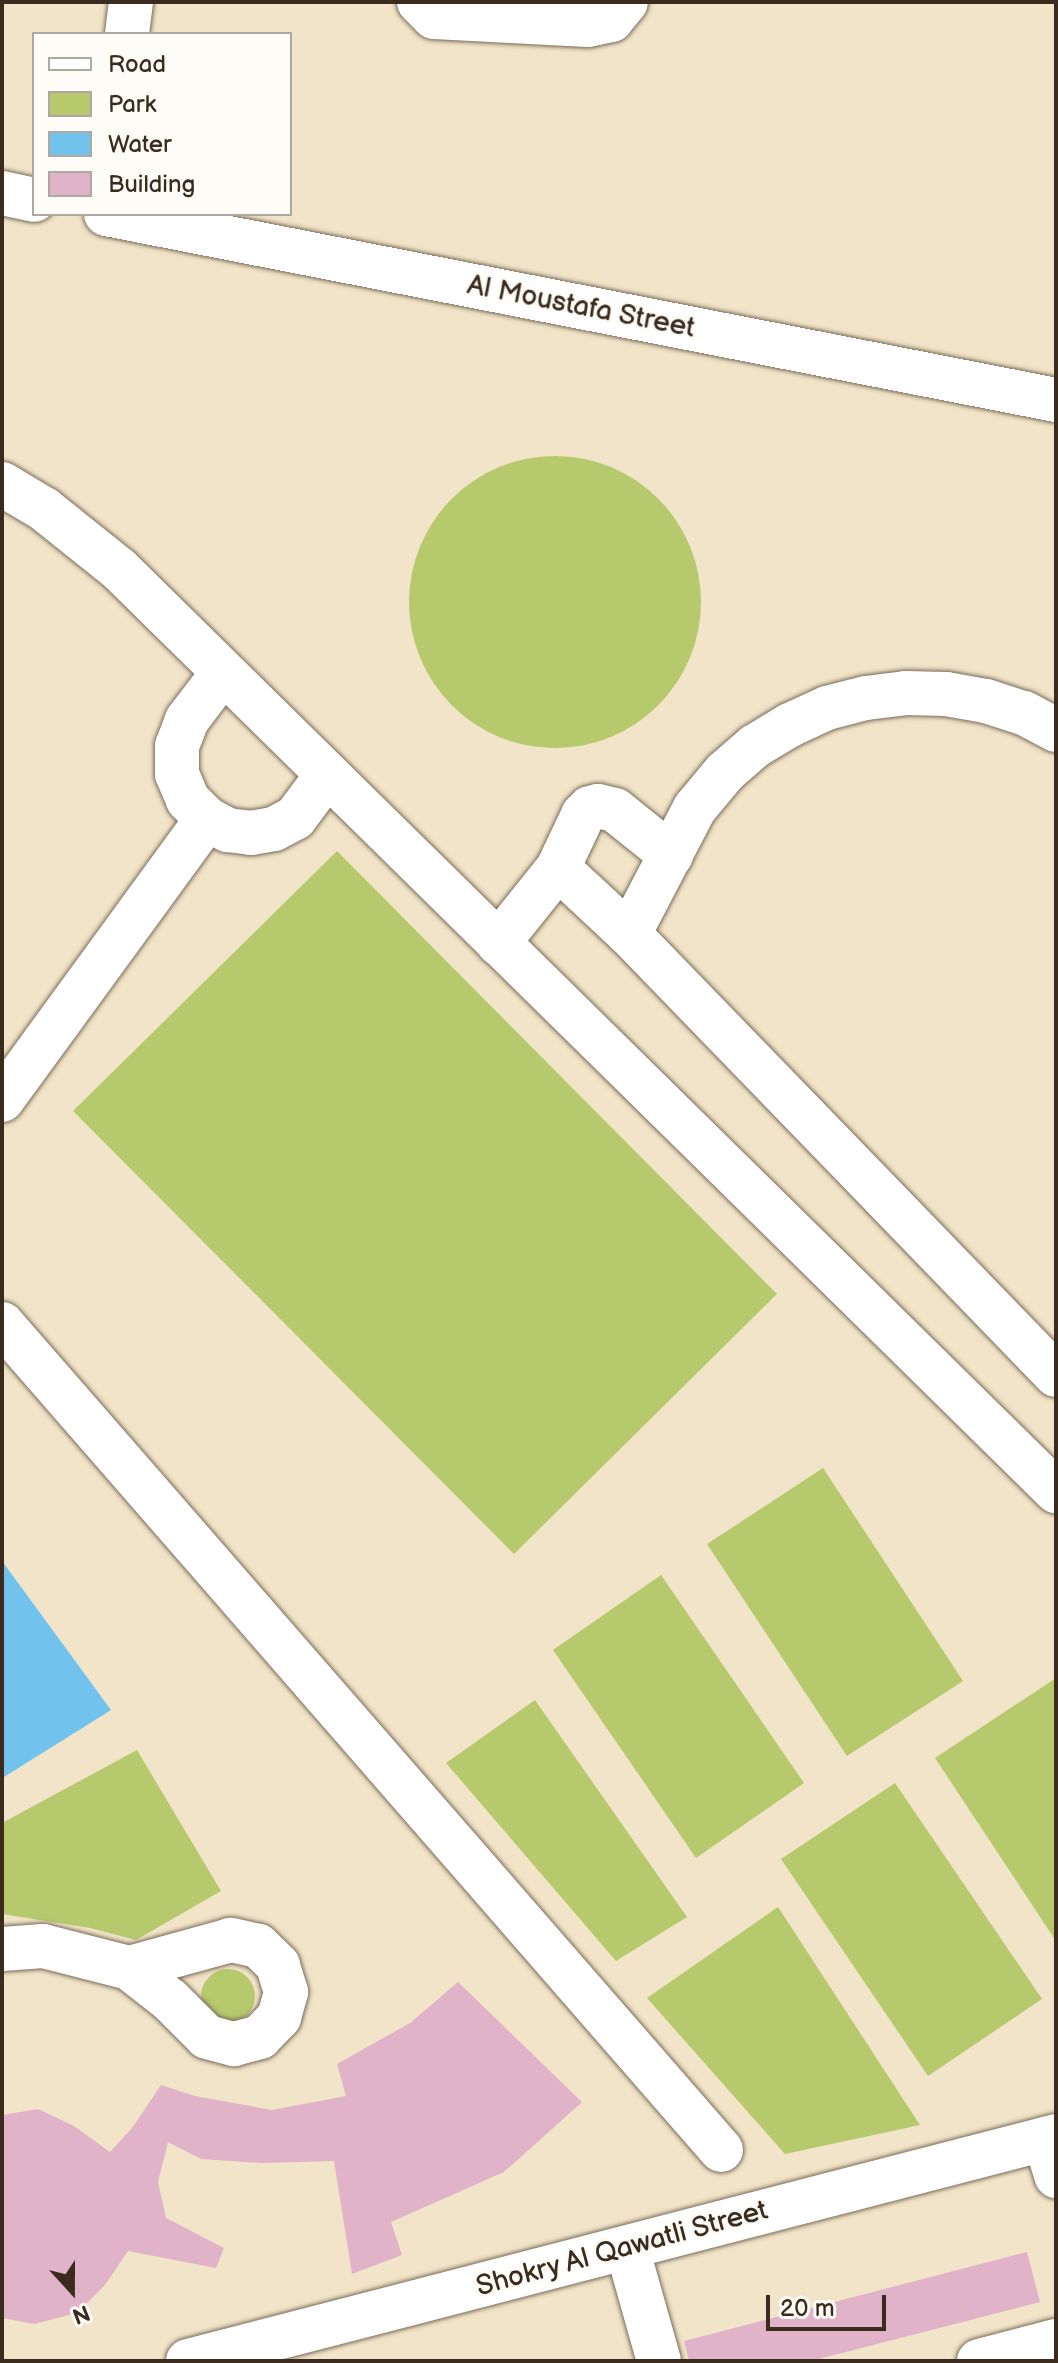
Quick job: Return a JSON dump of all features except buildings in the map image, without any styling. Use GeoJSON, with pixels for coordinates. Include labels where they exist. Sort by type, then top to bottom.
{"type":"FeatureCollection","features":[{"type":"Feature","properties":{"kind":"street"},"geometry":{"type":"LineString","coordinates":[[127,32],[131,2]]}},
{"type":"Feature","properties":{"kind":"street"},"geometry":{"type":"LineString","coordinates":[[419,2],[434,17],[588,25],[611,20],[626,2]]}},
{"type":"Feature","properties":{"kind":"street"},"geometry":{"type":"LineString","coordinates":[[2,193],[32,200]]}},
{"type":"Feature","properties":{"kind":"street","name":"Al Moustafa Street"},"geometry":{"type":"LineString","coordinates":[[118,216],[1056,400]]}},
{"type":"Feature","properties":{"kind":"street"},"geometry":{"type":"LineString","coordinates":[[2,484],[44,509],[119,569],[222,674],[1056,1491]]}},
{"type":"Feature","properties":{"kind":"street"},"geometry":{"type":"LineString","coordinates":[[222,674],[187,720],[177,746],[177,774],[188,800],[207,819],[228,830],[251,833],[274,829],[295,818],[327,775]]}},
{"type":"Feature","properties":{"kind":"street"},"geometry":{"type":"LineString","coordinates":[[629,934],[695,808],[725,772],[767,739],[827,708],[866,698],[906,693],[946,694],[1024,713],[1056,730]]}},
{"type":"Feature","properties":{"kind":"street"},"geometry":{"type":"LineString","coordinates":[[498,943],[558,868],[583,815],[598,806],[615,810],[671,855]]}},
{"type":"Feature","properties":{"kind":"street"},"geometry":{"type":"LineString","coordinates":[[2,1100],[207,819]]}},
{"type":"Feature","properties":{"kind":"street"},"geometry":{"type":"LineString","coordinates":[[558,868],[629,934],[1056,1375]]}},
{"type":"Feature","properties":{"kind":"street"},"geometry":{"type":"LineString","coordinates":[[2,1324],[721,2150]]}},
{"type":"Feature","properties":{"kind":"street"},"geometry":{"type":"LineString","coordinates":[[2,1949],[43,1946],[129,1968],[188,2016],[207,2037],[234,2044],[260,2037],[279,2017],[286,1992],[278,1965],[258,1946],[231,1940],[129,1968]]}},
{"type":"Feature","properties":{"kind":"street"},"geometry":{"type":"LineString","coordinates":[[188,2016],[182,1999],[183,1979],[192,1962],[206,1949]]}},
{"type":"Feature","properties":{"kind":"street","name":"Shokry Al Qawatli Street"},"geometry":{"type":"LineString","coordinates":[[188,2361],[627,2248],[1052,2150]]}},
{"type":"Feature","properties":{"kind":"street"},"geometry":{"type":"LineString","coordinates":[[627,2248],[659,2361]]}},
{"type":"Feature","properties":{"kind":"street"},"geometry":{"type":"LineString","coordinates":[[979,2361],[1056,2341]]}},
{"type":"Feature","properties":{"kind":"green space"},"geometry":{"type":"Polygon","coordinates":[[[541,456],[569,456],[598,462],[624,473],[659,498],[677,521],[690,546],[699,573],[699,631],[690,658],[677,683],[659,706],[636,724],[598,742],[569,748],[541,748],[512,742],[486,731],[451,706],[433,683],[415,645],[409,616],[409,588],[415,559],[426,533],[451,498],[474,480],[512,462],[541,456]]]}},
{"type":"Feature","properties":{"kind":"green space"},"geometry":{"type":"Polygon","coordinates":[[[337,851],[777,1294],[514,1554],[73,1111],[337,851]]]}},
{"type":"Feature","properties":{"kind":"green space"},"geometry":{"type":"Polygon","coordinates":[[[823,1468],[963,1681],[847,1756],[707,1544],[823,1468]]]}},
{"type":"Feature","properties":{"kind":"green space"},"geometry":{"type":"Polygon","coordinates":[[[661,1575],[804,1783],[696,1858],[553,1650],[661,1575]]]}},
{"type":"Feature","properties":{"kind":"green space"},"geometry":{"type":"Polygon","coordinates":[[[1056,1678],[1056,1941],[935,1758],[1056,1678]]]}},
{"type":"Feature","properties":{"kind":"green space"},"geometry":{"type":"Polygon","coordinates":[[[535,1700],[687,1917],[616,1961],[446,1763],[535,1700]]]}},
{"type":"Feature","properties":{"kind":"green space"},"geometry":{"type":"Polygon","coordinates":[[[137,1750],[221,1891],[136,1940],[90,1928],[2,1914],[2,1823],[137,1750]]]}},
{"type":"Feature","properties":{"kind":"green space"},"geometry":{"type":"Polygon","coordinates":[[[895,1783],[1042,1999],[928,2076],[781,1859],[895,1783]]]}},
{"type":"Feature","properties":{"kind":"green space"},"geometry":{"type":"Polygon","coordinates":[[[778,1907],[920,2125],[785,2154],[647,1998],[778,1907]]]}},
{"type":"Feature","properties":{"kind":"green space"},"geometry":{"type":"Polygon","coordinates":[[[228,1969],[239,1971],[247,1977],[253,1985],[253,2007],[247,2015],[239,2021],[228,2023],[217,2021],[209,2015],[203,2007],[201,1996],[203,1985],[209,1977],[217,1971],[228,1969]]]}},
{"type":"Feature","properties":{"kind":"water"},"geometry":{"type":"Polygon","coordinates":[[[2,1561],[111,1710],[4,1777],[2,1774],[2,1561]]]}}]}
